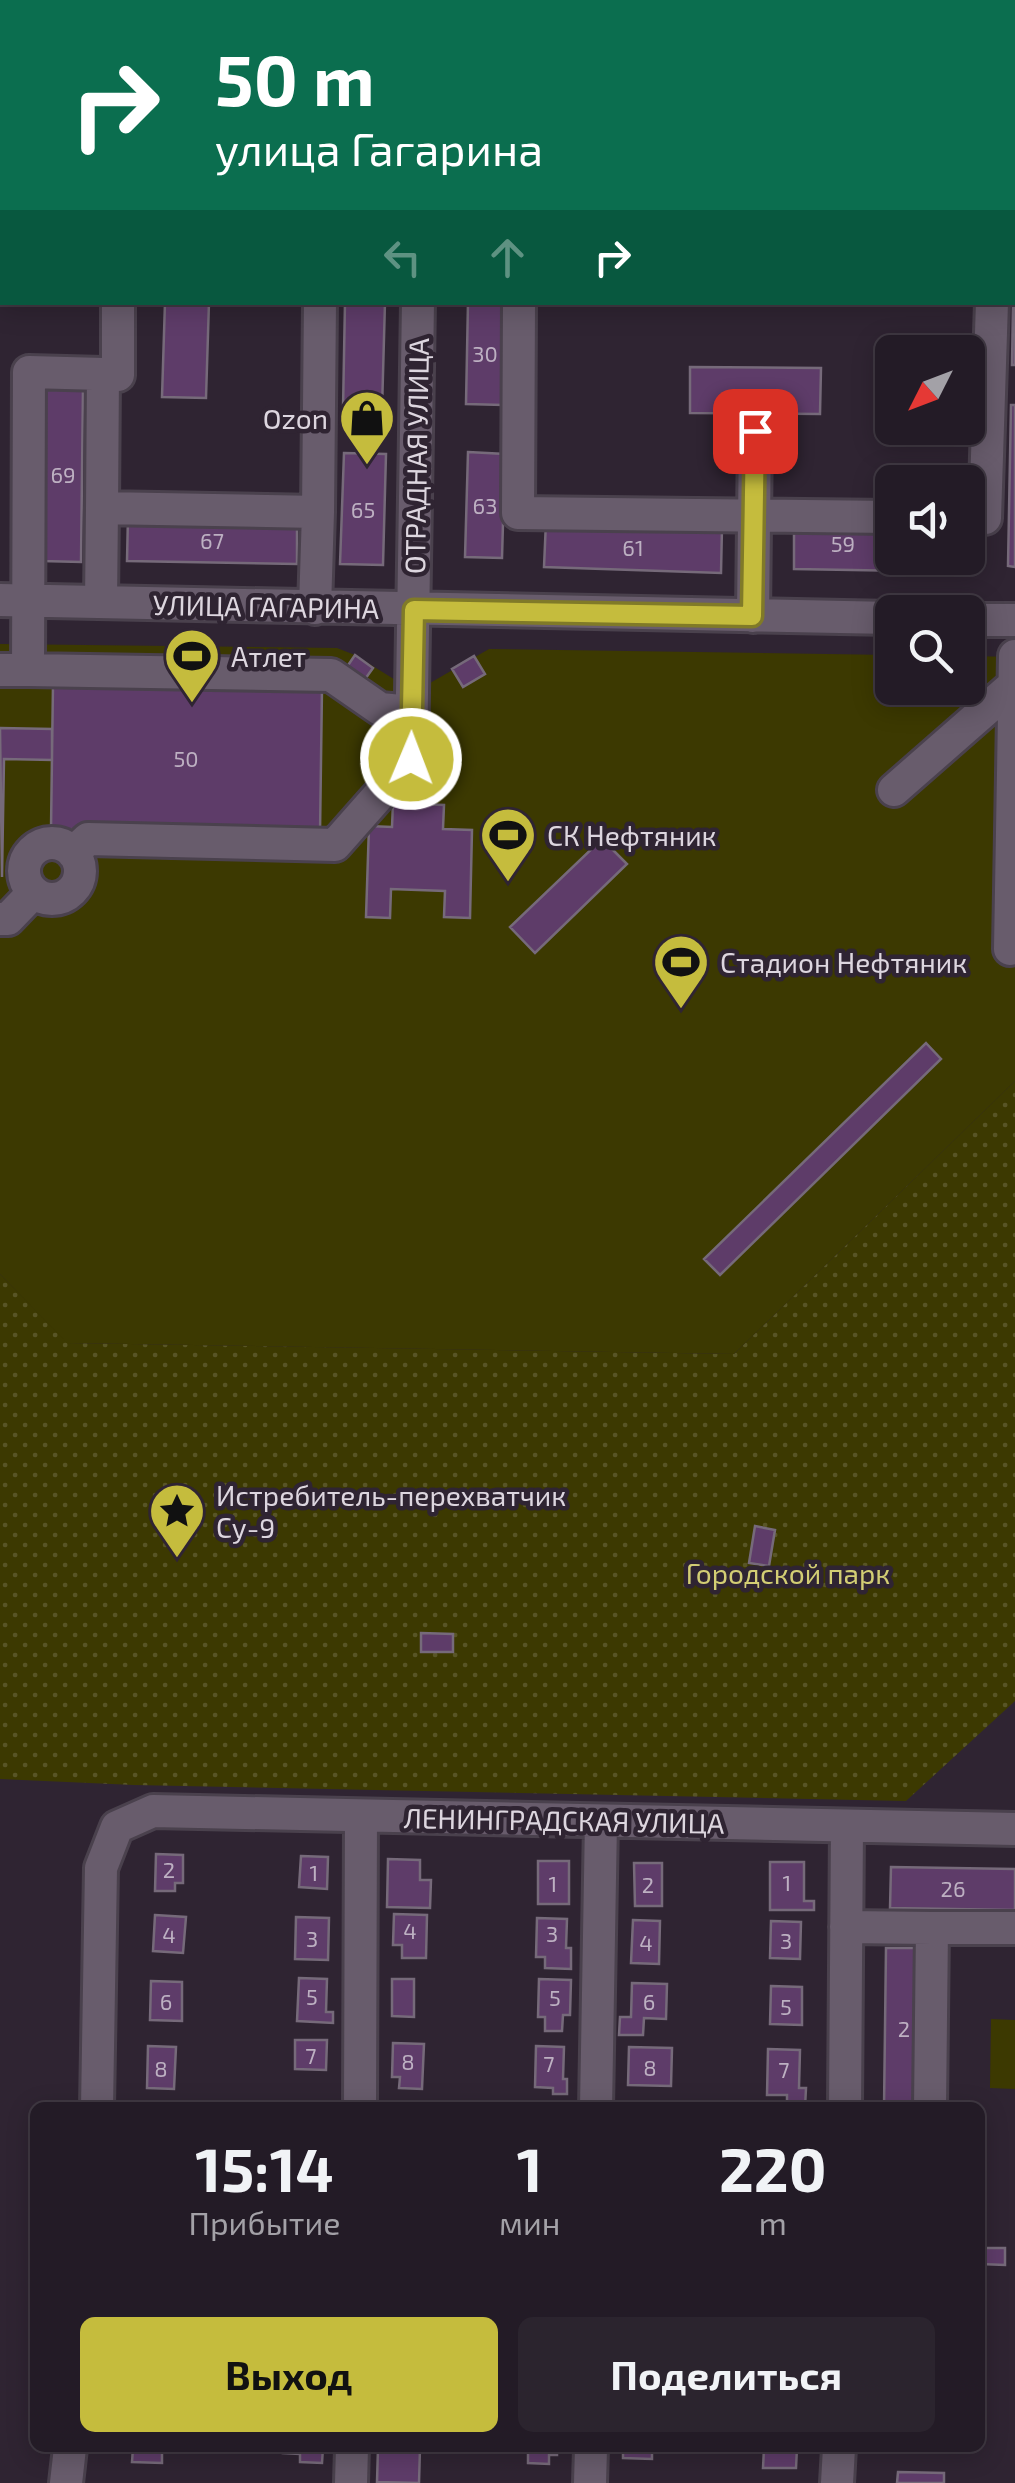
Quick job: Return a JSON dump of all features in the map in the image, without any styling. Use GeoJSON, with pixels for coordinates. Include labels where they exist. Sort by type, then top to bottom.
{"type":"FeatureCollection","features":[{"type":"Feature","properties":{"kind":"street"},"geometry":{"type":"LineString","coordinates":[[118,305],[118,375],[14,372],[14,670],[332,675],[380,709],[412,712]]}},
{"type":"Feature","properties":{"kind":"street"},"geometry":{"type":"LineString","coordinates":[[315,608],[320,305]]}},
{"type":"Feature","properties":{"kind":"street","name":"ОТРАДНАЯ УЛИЦА"},"geometry":{"type":"LineString","coordinates":[[0,920],[8,920],[34,892],[50,899],[68,894],[79,880],[74,853],[88,839],[335,845],[411,759],[418,305]]}},
{"type":"Feature","properties":{"kind":"street"},"geometry":{"type":"LineString","coordinates":[[520,305],[518,513],[875,517]]}},
{"type":"Feature","properties":{"kind":"street"},"geometry":{"type":"LineString","coordinates":[[985,518],[992,305]]}},
{"type":"Feature","properties":{"kind":"street"},"geometry":{"type":"LineString","coordinates":[[100,602],[103,374]]}},
{"type":"Feature","properties":{"kind":"street"},"geometry":{"type":"LineString","coordinates":[[752,616],[755,431]]}},
{"type":"Feature","properties":{"kind":"street"},"geometry":{"type":"LineString","coordinates":[[102,508],[318,512]]}},
{"type":"Feature","properties":{"kind":"street","name":"УЛИЦА ГАГАРИНА"},"geometry":{"type":"LineString","coordinates":[[14,600],[875,618]]}},
{"type":"Feature","properties":{"kind":"street"},"geometry":{"type":"LineString","coordinates":[[985,620],[1015,620]]}},
{"type":"Feature","properties":{"kind":"street"},"geometry":{"type":"LineString","coordinates":[[1010,949],[1015,656]]}},
{"type":"Feature","properties":{"kind":"street"},"geometry":{"type":"LineString","coordinates":[[894,790],[1015,684]]}},
{"type":"Feature","properties":{"kind":"street","name":"ЛЕНИНГРАДСКАЯ УЛИЦА"},"geometry":{"type":"LineString","coordinates":[[96,2102],[101,1868],[117,1827],[153,1811],[1015,1829]]}},
{"type":"Feature","properties":{"kind":"street"},"geometry":{"type":"LineString","coordinates":[[360,2102],[361,1817]]}},
{"type":"Feature","properties":{"kind":"street"},"geometry":{"type":"LineString","coordinates":[[596,2102],[601,1821]]}},
{"type":"Feature","properties":{"kind":"street"},"geometry":{"type":"LineString","coordinates":[[845,2102],[847,1826]]}},
{"type":"Feature","properties":{"kind":"street"},"geometry":{"type":"LineString","coordinates":[[846,1927],[1015,1928]]}},
{"type":"Feature","properties":{"kind":"street"},"geometry":{"type":"LineString","coordinates":[[930,2102],[932,1928]]}},
{"type":"Feature","properties":{"kind":"street"},"geometry":{"type":"LineString","coordinates":[[66,2483],[70,2452]]}},
{"type":"Feature","properties":{"kind":"street"},"geometry":{"type":"LineString","coordinates":[[351,2483],[352,2452]]}},
{"type":"Feature","properties":{"kind":"street"},"geometry":{"type":"LineString","coordinates":[[590,2483],[591,2452]]}},
{"type":"Feature","properties":{"kind":"street"},"geometry":{"type":"LineString","coordinates":[[838,2452],[838,2483]]}},
{"type":"Feature","properties":{"kind":"green space","name":"СК Нефтяник"},"geometry":{"type":"Polygon","coordinates":[[[0,644],[337,648],[397,681],[430,683],[489,649],[875,655],[875,705],[985,705],[985,656],[1015,657],[1015,1081],[734,1354],[67,1343],[0,1274],[0,644]]]}},
{"type":"Feature","properties":{"kind":"green space","name":"Городской парк"},"geometry":{"type":"Polygon","coordinates":[[[1015,1081],[1015,1701],[906,1801],[0,1779],[0,1274],[68,1343],[734,1354],[1015,1081]]]}},
{"type":"Feature","properties":{"kind":"green space"},"geometry":{"type":"Polygon","coordinates":[[[991,2019],[1015,2020],[1015,2089],[990,2088],[991,2019]]]}},
{"type":"Feature","properties":{"kind":"building"},"geometry":{"type":"Polygon","coordinates":[[[165,305],[209,305],[206,398],[162,397],[165,305]]]}},
{"type":"Feature","properties":{"kind":"building"},"geometry":{"type":"Polygon","coordinates":[[[345,305],[385,305],[382,410],[343,409],[345,305]]]}},
{"type":"Feature","properties":{"kind":"building"},"geometry":{"type":"Polygon","coordinates":[[[468,305],[505,305],[503,405],[466,404],[468,305]]]}},
{"type":"Feature","properties":{"kind":"building"},"geometry":{"type":"Polygon","coordinates":[[[1013,305],[1015,305],[1015,365],[1013,305]]]}},
{"type":"Feature","properties":{"kind":"building"},"geometry":{"type":"Polygon","coordinates":[[[690,367],[821,368],[820,414],[690,413],[690,367]]]}},
{"type":"Feature","properties":{"kind":"building"},"geometry":{"type":"Polygon","coordinates":[[[44,386],[83,387],[81,562],[42,561],[44,386]]]}},
{"type":"Feature","properties":{"kind":"building"},"geometry":{"type":"Polygon","coordinates":[[[1011,405],[1015,405],[1015,567],[1008,566],[1011,405]]]}},
{"type":"Feature","properties":{"kind":"building"},"geometry":{"type":"Polygon","coordinates":[[[468,452],[505,454],[502,558],[465,557],[468,452]]]}},
{"type":"Feature","properties":{"kind":"building"},"geometry":{"type":"Polygon","coordinates":[[[344,453],[386,454],[383,565],[340,564],[344,453]]]}},
{"type":"Feature","properties":{"kind":"building"},"geometry":{"type":"Polygon","coordinates":[[[128,516],[297,518],[297,564],[127,561],[128,516]]]}},
{"type":"Feature","properties":{"kind":"building"},"geometry":{"type":"Polygon","coordinates":[[[546,521],[722,527],[721,573],[544,567],[546,521]]]}},
{"type":"Feature","properties":{"kind":"building"},"geometry":{"type":"Polygon","coordinates":[[[794,525],[875,527],[875,570],[794,569],[794,525]]]}},
{"type":"Feature","properties":{"kind":"building"},"geometry":{"type":"Polygon","coordinates":[[[355,655],[373,668],[358,689],[340,677],[355,655]]]}},
{"type":"Feature","properties":{"kind":"building"},"geometry":{"type":"Polygon","coordinates":[[[474,656],[485,674],[463,687],[452,669],[474,656]]]}},
{"type":"Feature","properties":{"kind":"building"},"geometry":{"type":"Polygon","coordinates":[[[53,684],[322,688],[320,834],[51,829],[53,684]]]}},
{"type":"Feature","properties":{"kind":"building"},"geometry":{"type":"Polygon","coordinates":[[[0,728],[52,729],[52,760],[4,759],[2,877],[0,728]]]}},
{"type":"Feature","properties":{"kind":"building"},"geometry":{"type":"Polygon","coordinates":[[[393,803],[444,805],[443,829],[472,830],[470,918],[444,917],[445,891],[391,889],[390,918],[366,917],[369,826],[392,827],[393,803]]]}},
{"type":"Feature","properties":{"kind":"building"},"geometry":{"type":"Polygon","coordinates":[[[602,839],[627,864],[535,953],[510,927],[602,839]]]}},
{"type":"Feature","properties":{"kind":"building"},"geometry":{"type":"Polygon","coordinates":[[[926,1043],[941,1059],[720,1275],[704,1259],[926,1043]]]}},
{"type":"Feature","properties":{"kind":"building"},"geometry":{"type":"Polygon","coordinates":[[[755,1526],[775,1530],[769,1566],[749,1563],[755,1526]]]}},
{"type":"Feature","properties":{"kind":"building"},"geometry":{"type":"Polygon","coordinates":[[[421,1633],[453,1634],[453,1652],[421,1652],[421,1633]]]}},
{"type":"Feature","properties":{"kind":"building"},"geometry":{"type":"Polygon","coordinates":[[[156,1854],[183,1855],[183,1883],[175,1883],[175,1891],[155,1891],[156,1854]]]}},
{"type":"Feature","properties":{"kind":"building"},"geometry":{"type":"Polygon","coordinates":[[[301,1856],[328,1857],[327,1889],[299,1887],[301,1856]]]}},
{"type":"Feature","properties":{"kind":"building"},"geometry":{"type":"Polygon","coordinates":[[[388,1859],[420,1860],[420,1880],[431,1880],[430,1908],[387,1907],[388,1859]]]}},
{"type":"Feature","properties":{"kind":"building"},"geometry":{"type":"Polygon","coordinates":[[[538,1861],[569,1861],[569,1904],[538,1904],[538,1861]]]}},
{"type":"Feature","properties":{"kind":"building"},"geometry":{"type":"Polygon","coordinates":[[[770,1862],[804,1862],[804,1901],[814,1901],[814,1910],[770,1910],[770,1862]]]}},
{"type":"Feature","properties":{"kind":"building"},"geometry":{"type":"Polygon","coordinates":[[[634,1863],[662,1863],[662,1906],[635,1906],[634,1863]]]}},
{"type":"Feature","properties":{"kind":"building"},"geometry":{"type":"Polygon","coordinates":[[[891,1867],[1015,1869],[1015,1910],[890,1908],[891,1867]]]}},
{"type":"Feature","properties":{"kind":"building"},"geometry":{"type":"Polygon","coordinates":[[[394,1914],[427,1915],[426,1958],[402,1958],[402,1945],[393,1945],[394,1914]]]}},
{"type":"Feature","properties":{"kind":"building"},"geometry":{"type":"Polygon","coordinates":[[[155,1915],[186,1917],[183,1953],[153,1951],[155,1915]]]}},
{"type":"Feature","properties":{"kind":"building"},"geometry":{"type":"Polygon","coordinates":[[[296,1917],[329,1918],[328,1960],[295,1959],[296,1917]]]}},
{"type":"Feature","properties":{"kind":"building"},"geometry":{"type":"Polygon","coordinates":[[[537,1918],[567,1919],[566,1948],[571,1948],[571,1969],[545,1968],[545,1957],[536,1957],[537,1918]]]}},
{"type":"Feature","properties":{"kind":"building"},"geometry":{"type":"Polygon","coordinates":[[[633,1920],[660,1921],[659,1964],[631,1963],[633,1920]]]}},
{"type":"Feature","properties":{"kind":"building"},"geometry":{"type":"Polygon","coordinates":[[[771,1921],[801,1922],[800,1959],[770,1958],[771,1921]]]}},
{"type":"Feature","properties":{"kind":"building"},"geometry":{"type":"Polygon","coordinates":[[[886,1948],[925,1948],[923,2102],[884,2102],[886,1948]]]}},
{"type":"Feature","properties":{"kind":"building"},"geometry":{"type":"Polygon","coordinates":[[[299,1978],[327,1979],[326,2012],[333,2012],[333,2023],[297,2021],[299,1978]]]}},
{"type":"Feature","properties":{"kind":"building"},"geometry":{"type":"Polygon","coordinates":[[[392,1979],[414,1979],[414,2017],[392,2016],[392,1979]]]}},
{"type":"Feature","properties":{"kind":"building"},"geometry":{"type":"Polygon","coordinates":[[[539,1979],[571,1980],[570,2015],[563,2015],[562,2031],[545,2031],[545,2017],[538,2017],[539,1979]]]}},
{"type":"Feature","properties":{"kind":"building"},"geometry":{"type":"Polygon","coordinates":[[[151,1981],[182,1982],[182,2021],[150,2020],[151,1981]]]}},
{"type":"Feature","properties":{"kind":"building"},"geometry":{"type":"Polygon","coordinates":[[[632,1983],[667,1984],[666,2019],[644,2018],[643,2035],[619,2035],[620,2017],[631,2017],[632,1983]]]}},
{"type":"Feature","properties":{"kind":"building"},"geometry":{"type":"Polygon","coordinates":[[[771,1986],[802,1987],[802,2025],[770,2024],[771,1986]]]}},
{"type":"Feature","properties":{"kind":"building"},"geometry":{"type":"Polygon","coordinates":[[[295,2040],[327,2040],[326,2070],[295,2069],[295,2040]]]}},
{"type":"Feature","properties":{"kind":"building"},"geometry":{"type":"Polygon","coordinates":[[[393,2043],[424,2044],[422,2089],[399,2088],[400,2077],[392,2077],[393,2043]]]}},
{"type":"Feature","properties":{"kind":"building"},"geometry":{"type":"Polygon","coordinates":[[[148,2046],[176,2047],[174,2089],[147,2088],[148,2046]]]}},
{"type":"Feature","properties":{"kind":"building"},"geometry":{"type":"Polygon","coordinates":[[[536,2046],[564,2047],[563,2079],[567,2079],[567,2094],[535,2087],[536,2046]]]}},
{"type":"Feature","properties":{"kind":"building"},"geometry":{"type":"Polygon","coordinates":[[[629,2047],[672,2048],[671,2086],[628,2085],[629,2047]]]}},
{"type":"Feature","properties":{"kind":"building"},"geometry":{"type":"Polygon","coordinates":[[[768,2049],[800,2050],[799,2088],[806,2088],[805,2102],[787,2102],[787,2095],[767,2095],[768,2049]]]}},
{"type":"Feature","properties":{"kind":"building"},"geometry":{"type":"Polygon","coordinates":[[[985,2248],[1005,2248],[1005,2265],[985,2264],[985,2248]]]}},
{"type":"Feature","properties":{"kind":"building"},"geometry":{"type":"Polygon","coordinates":[[[133,2452],[162,2452],[162,2463],[132,2462],[133,2452]]]}},
{"type":"Feature","properties":{"kind":"building"},"geometry":{"type":"Polygon","coordinates":[[[323,2452],[322,2463],[300,2462],[300,2454],[283,2453],[323,2452]]]}},
{"type":"Feature","properties":{"kind":"building"},"geometry":{"type":"Polygon","coordinates":[[[378,2452],[420,2452],[419,2483],[377,2482],[378,2452]]]}},
{"type":"Feature","properties":{"kind":"building"},"geometry":{"type":"Polygon","coordinates":[[[528,2452],[557,2452],[549,2455],[549,2464],[528,2463],[528,2452]]]}},
{"type":"Feature","properties":{"kind":"building"},"geometry":{"type":"Polygon","coordinates":[[[623,2452],[652,2452],[652,2459],[623,2458],[623,2452]]]}},
{"type":"Feature","properties":{"kind":"building"},"geometry":{"type":"Polygon","coordinates":[[[764,2452],[797,2452],[796,2468],[763,2468],[764,2452]]]}},
{"type":"Feature","properties":{"kind":"building"},"geometry":{"type":"Polygon","coordinates":[[[898,2472],[944,2473],[944,2483],[897,2483],[898,2472]]]}},
{"type":"Feature","properties":{"kind":"place","name":"Ozon"},"geometry":{"type":"Point","coordinates":[367,467]}},
{"type":"Feature","properties":{"kind":"place","name":"Атлет"},"geometry":{"type":"Point","coordinates":[192,705]}},
{"type":"Feature","properties":{"kind":"place","name":"СК Нефтяник"},"geometry":{"type":"Point","coordinates":[508,884]}},
{"type":"Feature","properties":{"kind":"place","name":"Стадион Нефтяник"},"geometry":{"type":"Point","coordinates":[681,1011]}},
{"type":"Feature","properties":{"kind":"place","name":"Истребитель-перехватчик Су-9"},"geometry":{"type":"Point","coordinates":[177,1560]}},
{"type":"Feature","properties":{"kind":"route"},"geometry":{"type":"LineString","coordinates":[[411,759],[414,610],[752,616],[755,431]]}}]}
